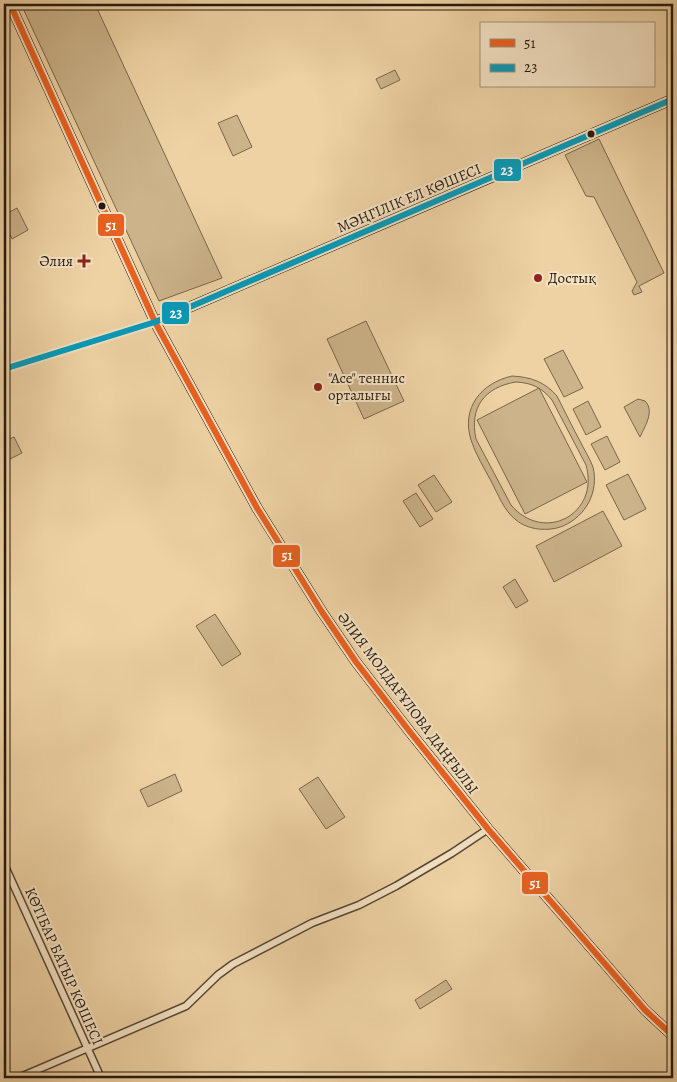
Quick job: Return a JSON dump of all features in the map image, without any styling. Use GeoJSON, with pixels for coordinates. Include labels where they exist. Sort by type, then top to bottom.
{"type":"FeatureCollection","features":[{"type":"Feature","properties":{"kind":"main road","name":"ӘЛИЯ МОЛДАҒҰЛОВА ДАҢҒЫЛЫ"},"geometry":{"type":"LineString","coordinates":[[10,4],[156,322],[256,508],[322,612],[362,670],[488,829],[644,1010],[671,1034]]}},
{"type":"Feature","properties":{"kind":"main road","name":"МӘҢГІЛІК ЕЛ КӨШЕСІ"},"geometry":{"type":"LineString","coordinates":[[156,322],[673,99]]}},
{"type":"Feature","properties":{"kind":"street"},"geometry":{"type":"LineString","coordinates":[[4,369],[156,322]]}},
{"type":"Feature","properties":{"kind":"street"},"geometry":{"type":"LineString","coordinates":[[18,1078],[186,1006],[218,975],[233,964],[312,923],[358,905],[396,886],[488,829]]}},
{"type":"Feature","properties":{"kind":"street","name":"КӨТІБАР БАТЫР КӨШЕСІ"},"geometry":{"type":"LineString","coordinates":[[4,864],[101,1078]]}},
{"type":"Feature","properties":{"kind":"shaded area"},"geometry":{"type":"Polygon","coordinates":[[[21,4],[95,4],[222,278],[159,301],[21,4]]]}},
{"type":"Feature","properties":{"kind":"shaded area"},"geometry":{"type":"Polygon","coordinates":[[[395,70],[400,80],[381,89],[376,79],[395,70]]]}},
{"type":"Feature","properties":{"kind":"shaded area"},"geometry":{"type":"Polygon","coordinates":[[[237,115],[252,147],[233,156],[218,123],[237,115]]]}},
{"type":"Feature","properties":{"kind":"shaded area"},"geometry":{"type":"Polygon","coordinates":[[[599,139],[664,273],[639,286],[642,292],[634,295],[632,291],[637,282],[594,197],[586,196],[565,155],[599,139]]]}},
{"type":"Feature","properties":{"kind":"shaded area"},"geometry":{"type":"Polygon","coordinates":[[[17,208],[28,230],[12,239],[4,222],[4,215],[17,208]]]}},
{"type":"Feature","properties":{"kind":"shaded area"},"geometry":{"type":"Polygon","coordinates":[[[366,321],[404,401],[364,419],[327,339],[366,321]]]}},
{"type":"Feature","properties":{"kind":"shaded area"},"geometry":{"type":"Polygon","coordinates":[[[563,350],[583,388],[564,397],[544,359],[563,350]]]}},
{"type":"Feature","properties":{"kind":"shaded area"},"geometry":{"type":"Polygon","coordinates":[[[512,376],[525,378],[537,381],[552,391],[557,396],[592,464],[594,485],[589,502],[578,516],[563,526],[551,529],[538,529],[526,526],[516,520],[502,502],[475,451],[469,428],[471,408],[483,391],[501,379],[512,376]],[[516,382],[505,385],[488,394],[482,400],[477,408],[475,417],[476,439],[511,505],[524,516],[539,522],[553,522],[566,518],[577,509],[585,497],[588,482],[586,465],[552,400],[540,389],[516,382]]]}},
{"type":"Feature","properties":{"kind":"shaded area"},"geometry":{"type":"Polygon","coordinates":[[[539,388],[587,482],[525,514],[477,420],[539,388]]]}},
{"type":"Feature","properties":{"kind":"shaded area"},"geometry":{"type":"Polygon","coordinates":[[[638,399],[645,401],[649,409],[648,419],[640,437],[624,407],[638,399]]]}},
{"type":"Feature","properties":{"kind":"shaded area"},"geometry":{"type":"Polygon","coordinates":[[[588,401],[601,427],[586,435],[573,409],[588,401]]]}},
{"type":"Feature","properties":{"kind":"shaded area"},"geometry":{"type":"Polygon","coordinates":[[[607,436],[620,462],[605,470],[591,444],[607,436]]]}},
{"type":"Feature","properties":{"kind":"shaded area"},"geometry":{"type":"Polygon","coordinates":[[[14,437],[22,453],[4,462],[4,441],[14,437]]]}},
{"type":"Feature","properties":{"kind":"shaded area"},"geometry":{"type":"Polygon","coordinates":[[[628,474],[646,509],[624,520],[606,485],[628,474]]]}},
{"type":"Feature","properties":{"kind":"shaded area"},"geometry":{"type":"Polygon","coordinates":[[[434,475],[452,502],[436,512],[418,485],[434,475]]]}},
{"type":"Feature","properties":{"kind":"shaded area"},"geometry":{"type":"Polygon","coordinates":[[[416,493],[433,519],[420,527],[403,501],[416,493]]]}},
{"type":"Feature","properties":{"kind":"shaded area"},"geometry":{"type":"Polygon","coordinates":[[[603,511],[622,546],[554,582],[536,546],[603,511]]]}},
{"type":"Feature","properties":{"kind":"shaded area"},"geometry":{"type":"Polygon","coordinates":[[[515,579],[528,601],[516,608],[503,587],[515,579]]]}},
{"type":"Feature","properties":{"kind":"shaded area"},"geometry":{"type":"Polygon","coordinates":[[[215,614],[241,654],[222,666],[196,626],[215,614]]]}},
{"type":"Feature","properties":{"kind":"shaded area"},"geometry":{"type":"Polygon","coordinates":[[[175,774],[182,791],[148,807],[140,790],[175,774]]]}},
{"type":"Feature","properties":{"kind":"shaded area"},"geometry":{"type":"Polygon","coordinates":[[[318,777],[345,817],[326,829],[299,789],[318,777]]]}},
{"type":"Feature","properties":{"kind":"shaded area"},"geometry":{"type":"Polygon","coordinates":[[[446,980],[452,989],[420,1009],[415,1000],[446,980]]]}},
{"type":"Feature","properties":{"kind":"transit line","name":"51"},"geometry":{"type":"LineString","coordinates":[[10,4],[155,322],[257,508],[322,612],[356,662],[488,829],[645,1010],[673,1036]]}},
{"type":"Feature","properties":{"kind":"transit line","name":"23"},"geometry":{"type":"LineString","coordinates":[[4,369],[155,322],[673,99]]}},
{"type":"Feature","properties":{"kind":"place","name":"Әлия"},"geometry":{"type":"Point","coordinates":[84,261]}},
{"type":"Feature","properties":{"kind":"place","name":"Достық"},"geometry":{"type":"Point","coordinates":[538,278]}},
{"type":"Feature","properties":{"kind":"place","name":"\"Ace\" теннис орталығы"},"geometry":{"type":"Point","coordinates":[318,387]}}]}
